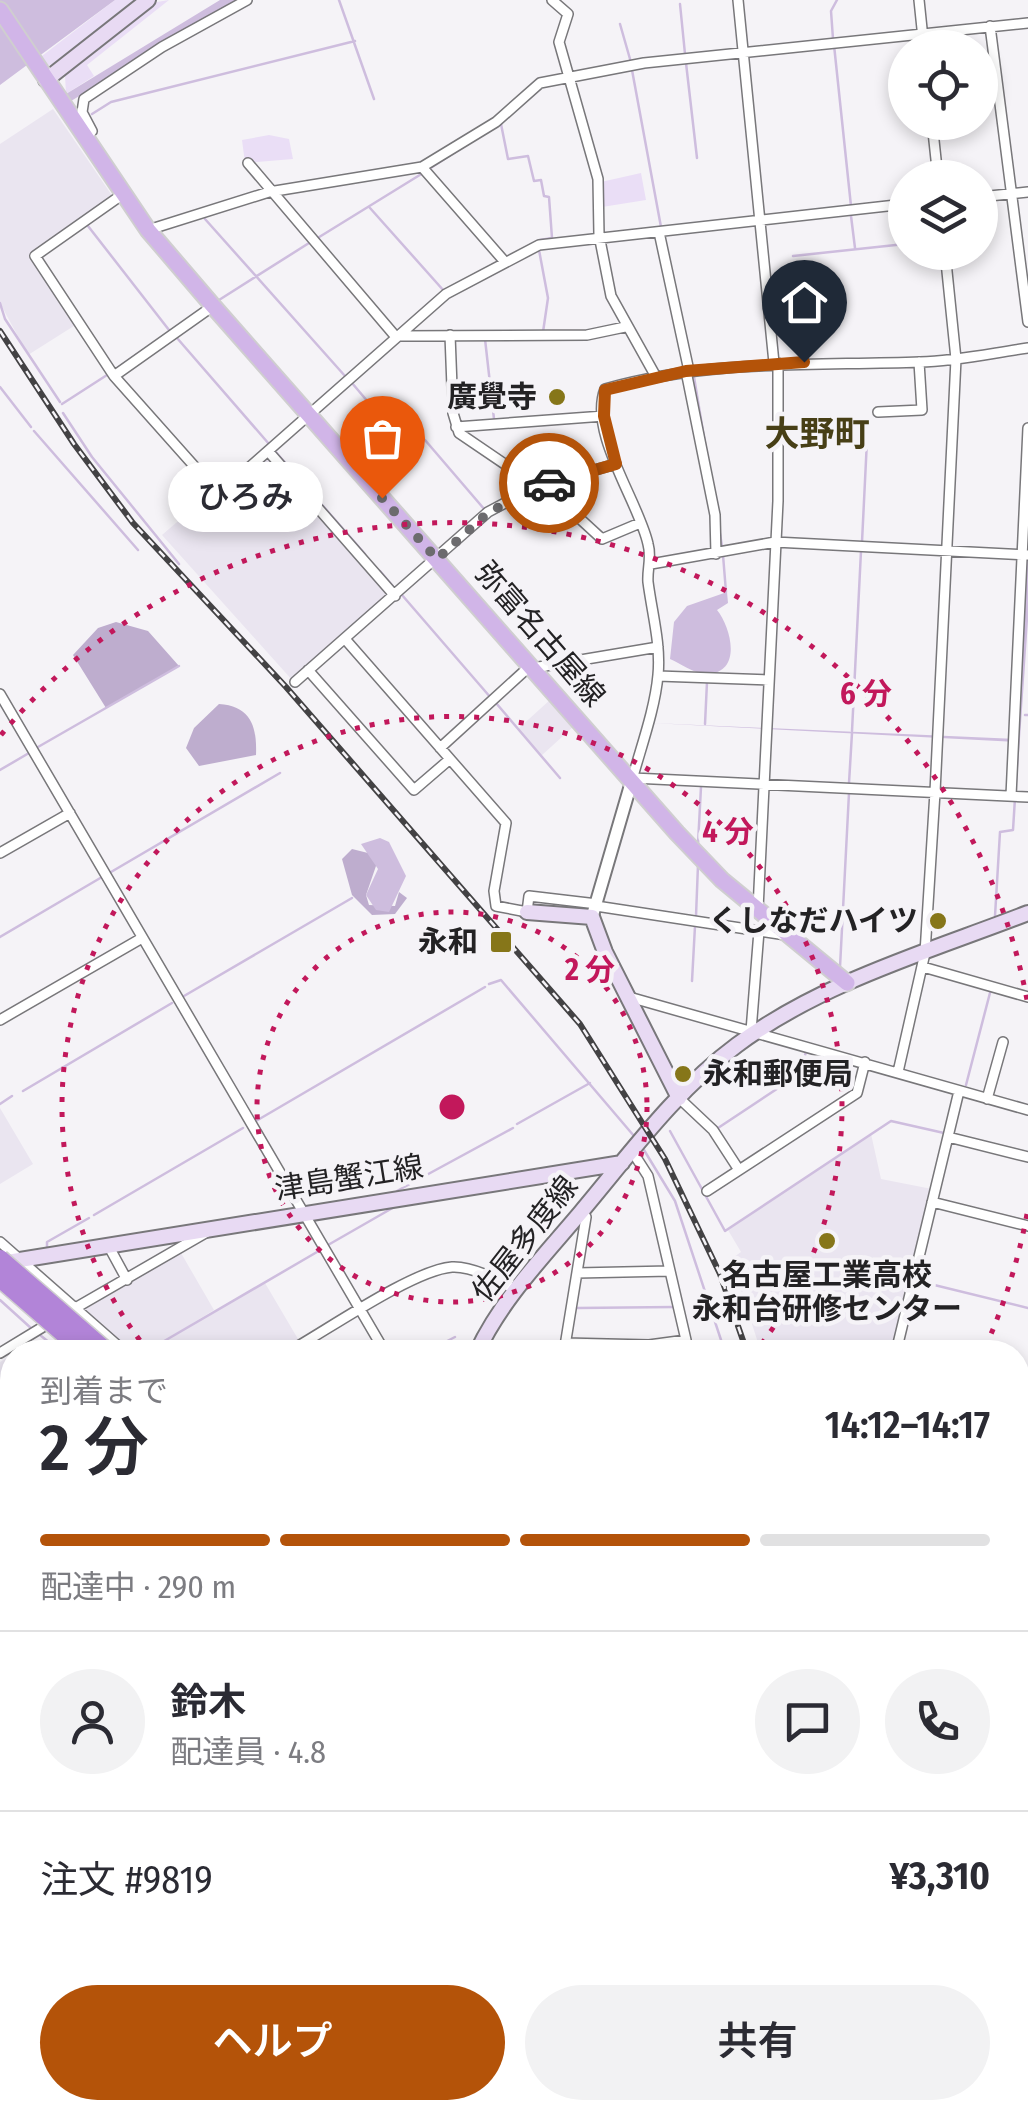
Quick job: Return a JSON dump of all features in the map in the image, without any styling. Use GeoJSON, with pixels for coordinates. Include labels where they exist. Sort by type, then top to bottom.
{"type":"FeatureCollection","features":[{"type":"Feature","properties":{"kind":"highway"},"geometry":{"type":"LineString","coordinates":[[0,1261],[93,1340]]}},
{"type":"Feature","properties":{"kind":"highway"},"geometry":{"type":"LineString","coordinates":[[0,1278],[71,1340]]}},
{"type":"Feature","properties":{"kind":"main road"},"geometry":{"type":"LineString","coordinates":[[43,76],[148,0]]}},
{"type":"Feature","properties":{"kind":"main road","name":"弥富名古屋線"},"geometry":{"type":"LineString","coordinates":[[0,10],[148,230],[213,306],[711,868],[847,984]]}},
{"type":"Feature","properties":{"kind":"main road"},"geometry":{"type":"LineString","coordinates":[[528,912],[595,909],[629,998],[679,1098]]}},
{"type":"Feature","properties":{"kind":"main road"},"geometry":{"type":"LineString","coordinates":[[627,1157],[679,1098],[753,1031],[847,984],[924,960],[1028,913]]}},
{"type":"Feature","properties":{"kind":"main road","name":"津島蟹江線"},"geometry":{"type":"LineString","coordinates":[[0,1261],[627,1157]]}},
{"type":"Feature","properties":{"kind":"main road","name":"佐屋多度線"},"geometry":{"type":"LineString","coordinates":[[482,1340],[515,1290],[627,1157]]}},
{"type":"Feature","properties":{"kind":"main road"},"geometry":{"type":"LineString","coordinates":[[0,1286],[62,1340]]}},
{"type":"Feature","properties":{"kind":"street"},"geometry":{"type":"LineString","coordinates":[[85,137],[92,131],[82,112],[84,99],[162,46],[247,0]]}},
{"type":"Feature","properties":{"kind":"street"},"geometry":{"type":"LineString","coordinates":[[552,0],[568,14],[560,45],[598,179],[599,235],[611,296],[655,376]]}},
{"type":"Feature","properties":{"kind":"street"},"geometry":{"type":"LineString","coordinates":[[738,0],[776,363],[775,542],[758,909]]}},
{"type":"Feature","properties":{"kind":"street"},"geometry":{"type":"LineString","coordinates":[[919,0],[922,30]]}},
{"type":"Feature","properties":{"kind":"street"},"geometry":{"type":"LineString","coordinates":[[946,30],[1028,23]]}},
{"type":"Feature","properties":{"kind":"street"},"geometry":{"type":"LineString","coordinates":[[995,26],[1017,193],[1028,322]]}},
{"type":"Feature","properties":{"kind":"street"},"geometry":{"type":"LineString","coordinates":[[148,230],[269,192],[422,166],[496,122],[534,86],[745,51],[888,36]]}},
{"type":"Feature","properties":{"kind":"street"},"geometry":{"type":"LineString","coordinates":[[248,164],[397,336],[586,335],[625,327]]}},
{"type":"Feature","properties":{"kind":"street"},"geometry":{"type":"LineString","coordinates":[[422,166],[505,262]]}},
{"type":"Feature","properties":{"kind":"street"},"geometry":{"type":"LineString","coordinates":[[124,194],[35,256],[114,376],[219,494],[446,294],[539,244],[599,235],[636,237],[694,225],[729,226],[761,218],[888,206]]}},
{"type":"Feature","properties":{"kind":"street"},"geometry":{"type":"LineString","coordinates":[[658,232],[710,480],[716,554]]}},
{"type":"Feature","properties":{"kind":"street"},"geometry":{"type":"LineString","coordinates":[[898,1072],[924,960],[936,792],[956,360],[947,270]]}},
{"type":"Feature","properties":{"kind":"street"},"geometry":{"type":"LineString","coordinates":[[114,376],[213,306]]}},
{"type":"Feature","properties":{"kind":"street"},"geometry":{"type":"LineString","coordinates":[[450,335],[456,427],[564,505],[602,539],[640,522]]}},
{"type":"Feature","properties":{"kind":"street"},"geometry":{"type":"LineString","coordinates":[[788,936],[595,909],[658,676],[648,578],[652,564],[616,464],[604,416],[605,390],[688,371],[776,363],[956,360],[1028,348]]}},
{"type":"Feature","properties":{"kind":"street"},"geometry":{"type":"LineString","coordinates":[[878,412],[922,410],[918,362]]}},
{"type":"Feature","properties":{"kind":"street"},"geometry":{"type":"LineString","coordinates":[[456,427],[604,416]]}},
{"type":"Feature","properties":{"kind":"street"},"geometry":{"type":"LineString","coordinates":[[632,779],[1018,796],[1014,740],[1026,555],[1028,428]]}},
{"type":"Feature","properties":{"kind":"street"},"geometry":{"type":"LineString","coordinates":[[268,450],[395,596]]}},
{"type":"Feature","properties":{"kind":"street"},"geometry":{"type":"LineString","coordinates":[[295,682],[489,512],[535,486],[616,464]]}},
{"type":"Feature","properties":{"kind":"street"},"geometry":{"type":"LineString","coordinates":[[652,564],[775,542],[1026,555]]}},
{"type":"Feature","properties":{"kind":"street"},"geometry":{"type":"LineString","coordinates":[[345,639],[506,823],[494,892],[496,906],[528,912]]}},
{"type":"Feature","properties":{"kind":"street"},"geometry":{"type":"LineString","coordinates":[[440,748],[532,667],[658,647]]}},
{"type":"Feature","properties":{"kind":"street"},"geometry":{"type":"LineString","coordinates":[[308,670],[414,790],[450,759]]}},
{"type":"Feature","properties":{"kind":"street"},"geometry":{"type":"LineString","coordinates":[[658,676],[769,680]]}},
{"type":"Feature","properties":{"kind":"street"},"geometry":{"type":"LineString","coordinates":[[0,694],[377,1340]]}},
{"type":"Feature","properties":{"kind":"street"},"geometry":{"type":"LineString","coordinates":[[0,853],[70,813]]}},
{"type":"Feature","properties":{"kind":"street"},"geometry":{"type":"LineString","coordinates":[[753,1031],[758,931]]}},
{"type":"Feature","properties":{"kind":"street"},"geometry":{"type":"LineString","coordinates":[[0,1020],[142,938]]}},
{"type":"Feature","properties":{"kind":"street"},"geometry":{"type":"LineString","coordinates":[[924,960],[1028,997]]}},
{"type":"Feature","properties":{"kind":"street"},"geometry":{"type":"LineString","coordinates":[[629,998],[1028,1110]]}},
{"type":"Feature","properties":{"kind":"street"},"geometry":{"type":"LineString","coordinates":[[987,1098],[1003,1042]]}},
{"type":"Feature","properties":{"kind":"street"},"geometry":{"type":"LineString","coordinates":[[707,1191],[857,1092],[866,1062]]}},
{"type":"Feature","properties":{"kind":"street"},"geometry":{"type":"LineString","coordinates":[[899,1340],[960,1091]]}},
{"type":"Feature","properties":{"kind":"street"},"geometry":{"type":"LineString","coordinates":[[679,1098],[713,1130],[739,1170]]}},
{"type":"Feature","properties":{"kind":"street"},"geometry":{"type":"LineString","coordinates":[[948,1137],[1028,1157]]}},
{"type":"Feature","properties":{"kind":"street"},"geometry":{"type":"LineString","coordinates":[[627,1157],[648,1176],[686,1340]]}},
{"type":"Feature","properties":{"kind":"street"},"geometry":{"type":"LineString","coordinates":[[932,1202],[1028,1226]]}},
{"type":"Feature","properties":{"kind":"street"},"geometry":{"type":"LineString","coordinates":[[565,1340],[586,1216],[582,1211]]}},
{"type":"Feature","properties":{"kind":"street"},"geometry":{"type":"LineString","coordinates":[[22,1340],[213,1228]]}},
{"type":"Feature","properties":{"kind":"street"},"geometry":{"type":"LineString","coordinates":[[0,1242],[111,1340]]}},
{"type":"Feature","properties":{"kind":"street"},"geometry":{"type":"LineString","coordinates":[[108,1246],[127,1280]]}},
{"type":"Feature","properties":{"kind":"street"},"geometry":{"type":"LineString","coordinates":[[310,1340],[427,1273],[444,1268],[496,1277],[515,1290]]}},
{"type":"Feature","properties":{"kind":"street"},"geometry":{"type":"LineString","coordinates":[[577,1273],[670,1271]]}},
{"type":"Feature","properties":{"kind":"shaded area"},"geometry":{"type":"Polygon","coordinates":[[[0,0],[115,0],[0,85],[0,0]]]}},
{"type":"Feature","properties":{"kind":"shaded area"},"geometry":{"type":"Polygon","coordinates":[[[115,0],[137,0],[54,64],[43,66],[38,59],[115,0]]]}},
{"type":"Feature","properties":{"kind":"shaded area"},"geometry":{"type":"Polygon","coordinates":[[[169,0],[87,65],[94,76],[66,94],[65,75],[157,2],[169,0]]]}},
{"type":"Feature","properties":{"kind":"shaded area"},"geometry":{"type":"Polygon","coordinates":[[[220,0],[239,0],[71,101],[66,94],[220,0]]]}},
{"type":"Feature","properties":{"kind":"shaded area"},"geometry":{"type":"Polygon","coordinates":[[[53,109],[113,197],[32,254],[77,324],[28,355],[0,303],[0,144],[53,109]]]}},
{"type":"Feature","properties":{"kind":"shaded area"},"geometry":{"type":"Polygon","coordinates":[[[269,135],[289,139],[293,159],[245,163],[242,140],[269,135]]]}},
{"type":"Feature","properties":{"kind":"shaded area"},"geometry":{"type":"Polygon","coordinates":[[[641,173],[646,200],[602,207],[601,182],[641,173]]]}},
{"type":"Feature","properties":{"kind":"shaded area"},"geometry":{"type":"Polygon","coordinates":[[[268,453],[390,595],[293,681],[162,535],[212,492],[217,497],[268,453]]]}},
{"type":"Feature","properties":{"kind":"shaded area"},"geometry":{"type":"Polygon","coordinates":[[[1028,544],[1028,621],[1016,798],[1017,742],[652,723],[1017,739],[1028,544]]]}},
{"type":"Feature","properties":{"kind":"shaded area"},"geometry":{"type":"Polygon","coordinates":[[[727,592],[728,603],[717,610],[731,648],[726,666],[718,672],[703,674],[670,659],[674,622],[687,606],[727,592]]]}},
{"type":"Feature","properties":{"kind":"shaded area"},"geometry":{"type":"Polygon","coordinates":[[[116,622],[148,631],[179,666],[106,708],[73,655],[98,628],[116,622]]]}},
{"type":"Feature","properties":{"kind":"shaded area"},"geometry":{"type":"Polygon","coordinates":[[[551,699],[574,726],[541,756],[518,729],[551,699]]]}},
{"type":"Feature","properties":{"kind":"shaded area"},"geometry":{"type":"Polygon","coordinates":[[[219,704],[239,709],[250,720],[256,755],[199,766],[186,748],[194,728],[219,704]]]}},
{"type":"Feature","properties":{"kind":"shaded area"},"geometry":{"type":"Polygon","coordinates":[[[380,838],[389,842],[406,876],[389,912],[376,910],[366,895],[378,869],[361,844],[380,838]]]}},
{"type":"Feature","properties":{"kind":"shaded area"},"geometry":{"type":"Polygon","coordinates":[[[352,849],[368,853],[377,863],[366,895],[369,905],[395,906],[399,892],[407,898],[395,914],[372,915],[352,895],[342,859],[352,849]]]}},
{"type":"Feature","properties":{"kind":"shaded area"},"geometry":{"type":"Polygon","coordinates":[[[0,1108],[33,1164],[0,1184],[0,1108]]]}},
{"type":"Feature","properties":{"kind":"shaded area","name":"名古屋工業高校 永和台研修センター"},"geometry":{"type":"Polygon","coordinates":[[[871,1134],[881,1179],[932,1189],[895,1340],[757,1340],[731,1259],[741,1252],[728,1230],[871,1134]]]}},
{"type":"Feature","properties":{"kind":"shaded area"},"geometry":{"type":"Polygon","coordinates":[[[181,1253],[214,1310],[165,1340],[118,1340],[82,1311],[181,1253]]]}},
{"type":"Feature","properties":{"kind":"shaded area"},"geometry":{"type":"Polygon","coordinates":[[[265,1283],[296,1340],[166,1340],[265,1283]]]}},
{"type":"Feature","properties":{"kind":"waterway"},"geometry":{"type":"LineString","coordinates":[[339,0],[374,99]]}},
{"type":"Feature","properties":{"kind":"waterway"},"geometry":{"type":"LineString","coordinates":[[833,39],[831,11],[837,0]]}},
{"type":"Feature","properties":{"kind":"waterway"},"geometry":{"type":"LineString","coordinates":[[680,4],[685,54]]}},
{"type":"Feature","properties":{"kind":"waterway"},"geometry":{"type":"LineString","coordinates":[[620,24],[630,59]]}},
{"type":"Feature","properties":{"kind":"waterway"},"geometry":{"type":"LineString","coordinates":[[92,114],[111,102],[355,41]]}},
{"type":"Feature","properties":{"kind":"waterway"},"geometry":{"type":"LineString","coordinates":[[834,45],[851,206]]}},
{"type":"Feature","properties":{"kind":"waterway"},"geometry":{"type":"LineString","coordinates":[[686,63],[697,158]]}},
{"type":"Feature","properties":{"kind":"waterway"},"geometry":{"type":"LineString","coordinates":[[632,70],[661,227]]}},
{"type":"Feature","properties":{"kind":"waterway"},"geometry":{"type":"LineString","coordinates":[[429,169],[506,119]]}},
{"type":"Feature","properties":{"kind":"waterway"},"geometry":{"type":"LineString","coordinates":[[501,124],[508,159],[528,156],[534,181],[541,180],[544,196],[549,197],[552,238],[540,240]]}},
{"type":"Feature","properties":{"kind":"waterway"},"geometry":{"type":"LineString","coordinates":[[316,239],[423,173]]}},
{"type":"Feature","properties":{"kind":"waterway"},"geometry":{"type":"LineString","coordinates":[[370,208],[444,291]]}},
{"type":"Feature","properties":{"kind":"waterway"},"geometry":{"type":"LineString","coordinates":[[851,216],[855,248]]}},
{"type":"Feature","properties":{"kind":"waterway"},"geometry":{"type":"LineString","coordinates":[[205,219],[345,376]]}},
{"type":"Feature","properties":{"kind":"waterway"},"geometry":{"type":"LineString","coordinates":[[88,226],[169,330]]}},
{"type":"Feature","properties":{"kind":"waterway"},"geometry":{"type":"LineString","coordinates":[[219,300],[309,243]]}},
{"type":"Feature","properties":{"kind":"waterway"},"geometry":{"type":"LineString","coordinates":[[793,256],[888,246]]}},
{"type":"Feature","properties":{"kind":"waterway"},"geometry":{"type":"LineString","coordinates":[[539,250],[548,298],[543,332]]}},
{"type":"Feature","properties":{"kind":"waterway"},"geometry":{"type":"LineString","coordinates":[[0,303],[5,319],[60,402]]}},
{"type":"Feature","properties":{"kind":"waterway"},"geometry":{"type":"LineString","coordinates":[[177,338],[269,444]]}},
{"type":"Feature","properties":{"kind":"waterway"},"geometry":{"type":"LineString","coordinates":[[485,339],[494,419]]}},
{"type":"Feature","properties":{"kind":"waterway"},"geometry":{"type":"LineString","coordinates":[[116,369],[146,348]]}},
{"type":"Feature","properties":{"kind":"waterway"},"geometry":{"type":"LineString","coordinates":[[62,404],[107,375]]}},
{"type":"Feature","properties":{"kind":"waterway"},"geometry":{"type":"LineString","coordinates":[[694,377],[722,546]]}},
{"type":"Feature","properties":{"kind":"waterway"},"geometry":{"type":"LineString","coordinates":[[352,383],[391,429],[392,440],[425,440],[485,510]]}},
{"type":"Feature","properties":{"kind":"waterway"},"geometry":{"type":"LineString","coordinates":[[0,387],[31,427]]}},
{"type":"Feature","properties":{"kind":"waterway"},"geometry":{"type":"LineString","coordinates":[[63,413],[92,457],[179,564]]}},
{"type":"Feature","properties":{"kind":"waterway"},"geometry":{"type":"LineString","coordinates":[[34,431],[138,550]]}},
{"type":"Feature","properties":{"kind":"waterway"},"geometry":{"type":"LineString","coordinates":[[862,542],[867,440]]}},
{"type":"Feature","properties":{"kind":"waterway"},"geometry":{"type":"LineString","coordinates":[[274,450],[365,554]]}},
{"type":"Feature","properties":{"kind":"waterway"},"geometry":{"type":"LineString","coordinates":[[852,731],[861,551]]}},
{"type":"Feature","properties":{"kind":"waterway"},"geometry":{"type":"LineString","coordinates":[[723,555],[726,592]]}},
{"type":"Feature","properties":{"kind":"waterway"},"geometry":{"type":"LineString","coordinates":[[380,571],[396,590]]}},
{"type":"Feature","properties":{"kind":"waterway"},"geometry":{"type":"LineString","coordinates":[[402,595],[491,698]]}},
{"type":"Feature","properties":{"kind":"waterway"},"geometry":{"type":"LineString","coordinates":[[38,747],[179,666]]}},
{"type":"Feature","properties":{"kind":"waterway"},"geometry":{"type":"LineString","coordinates":[[705,724],[707,682]]}},
{"type":"Feature","properties":{"kind":"waterway"},"geometry":{"type":"LineString","coordinates":[[496,703],[560,778]]}},
{"type":"Feature","properties":{"kind":"waterway"},"geometry":{"type":"LineString","coordinates":[[849,783],[852,733]]}},
{"type":"Feature","properties":{"kind":"waterway"},"geometry":{"type":"LineString","coordinates":[[0,770],[29,753]]}},
{"type":"Feature","properties":{"kind":"waterway"},"geometry":{"type":"LineString","coordinates":[[111,872],[280,773]]}},
{"type":"Feature","properties":{"kind":"waterway"},"geometry":{"type":"LineString","coordinates":[[698,844],[701,787]]}},
{"type":"Feature","properties":{"kind":"waterway"},"geometry":{"type":"LineString","coordinates":[[840,967],[849,793]]}},
{"type":"Feature","properties":{"kind":"waterway"},"geometry":{"type":"LineString","coordinates":[[995,916],[1000,832],[1013,830],[1015,798]]}},
{"type":"Feature","properties":{"kind":"waterway"},"geometry":{"type":"LineString","coordinates":[[696,916],[698,865]]}},
{"type":"Feature","properties":{"kind":"waterway"},"geometry":{"type":"LineString","coordinates":[[0,937],[102,877]]}},
{"type":"Feature","properties":{"kind":"waterway"},"geometry":{"type":"LineString","coordinates":[[184,996],[352,898]]}},
{"type":"Feature","properties":{"kind":"waterway"},"geometry":{"type":"LineString","coordinates":[[692,981],[695,926]]}},
{"type":"Feature","properties":{"kind":"waterway"},"geometry":{"type":"LineString","coordinates":[[489,984],[501,980],[634,1136]]}},
{"type":"Feature","properties":{"kind":"waterway"},"geometry":{"type":"LineString","coordinates":[[256,1121],[485,987]]}},
{"type":"Feature","properties":{"kind":"waterway"},"geometry":{"type":"LineString","coordinates":[[966,1085],[991,989]]}},
{"type":"Feature","properties":{"kind":"waterway"},"geometry":{"type":"LineString","coordinates":[[23,1091],[172,1003]]}},
{"type":"Feature","properties":{"kind":"waterway"},"geometry":{"type":"LineString","coordinates":[[718,1128],[801,1073],[806,1051]]}},
{"type":"Feature","properties":{"kind":"waterway"},"geometry":{"type":"LineString","coordinates":[[517,1124],[590,1083]]}},
{"type":"Feature","properties":{"kind":"waterway"},"geometry":{"type":"LineString","coordinates":[[0,1104],[12,1096]]}},
{"type":"Feature","properties":{"kind":"waterway"},"geometry":{"type":"LineString","coordinates":[[670,1131],[725,1231],[891,1121],[944,1133]]}},
{"type":"Feature","properties":{"kind":"waterway"},"geometry":{"type":"LineString","coordinates":[[94,1215],[243,1128]]}},
{"type":"Feature","properties":{"kind":"waterway"},"geometry":{"type":"LineString","coordinates":[[397,1191],[513,1128]]}},
{"type":"Feature","properties":{"kind":"waterway"},"geometry":{"type":"LineString","coordinates":[[644,1150],[675,1201],[721,1340]]}},
{"type":"Feature","properties":{"kind":"waterway"},"geometry":{"type":"LineString","coordinates":[[328,1245],[396,1206]]}},
{"type":"Feature","properties":{"kind":"waterway"},"geometry":{"type":"LineString","coordinates":[[47,1249],[47,1242],[89,1218]]}},
{"type":"Feature","properties":{"kind":"waterway"},"geometry":{"type":"LineString","coordinates":[[166,1340],[317,1252]]}},
{"type":"Feature","properties":{"kind":"waterway"},"geometry":{"type":"LineString","coordinates":[[918,1281],[1028,1308]]}},
{"type":"Feature","properties":{"kind":"waterway"},"geometry":{"type":"LineString","coordinates":[[0,1300],[32,1329]]}},
{"type":"Feature","properties":{"kind":"waterway"},"geometry":{"type":"LineString","coordinates":[[577,1308],[674,1307]]}},
{"type":"Feature","properties":{"kind":"waterway"},"geometry":{"type":"LineString","coordinates":[[40,1335],[46,1340]]}},
{"type":"Feature","properties":{"kind":"waterway"},"geometry":{"type":"LineString","coordinates":[[449,1340],[455,1337]]}},
{"type":"Feature","properties":{"kind":"railway"},"geometry":{"type":"LineString","coordinates":[[0,331],[74,444],[133,523],[286,687],[580,1024],[665,1159],[720,1274],[743,1340]]}},
{"type":"Feature","properties":{"kind":"way so far"},"geometry":{"type":"LineString","coordinates":[[382,498],[437,559],[489,512],[535,486],[549,483]]}},
{"type":"Feature","properties":{"kind":"place","name":"廣覺寺"},"geometry":{"type":"Point","coordinates":[557,397]}},
{"type":"Feature","properties":{"kind":"place","name":"ひろみ"},"geometry":{"type":"Point","coordinates":[382,498]}},
{"type":"Feature","properties":{"kind":"place","name":"くしなだハイツ"},"geometry":{"type":"Point","coordinates":[938,921]}},
{"type":"Feature","properties":{"kind":"place","name":"永和"},"geometry":{"type":"Point","coordinates":[501,942]}},
{"type":"Feature","properties":{"kind":"place","name":"永和郵便局"},"geometry":{"type":"Point","coordinates":[683,1074]}},
{"type":"Feature","properties":{"kind":"place","name":"名古屋工業高校 永和台研修センター"},"geometry":{"type":"Point","coordinates":[827,1241]}},
{"type":"Feature","properties":{"kind":"district","name":"大野町"},"geometry":{"type":"Point","coordinates":[817,434]}},
{"type":"Feature","properties":{"kind":"route"},"geometry":{"type":"LineString","coordinates":[[549,483],[616,464],[604,416],[605,390],[686,371],[804,362]]}}]}
